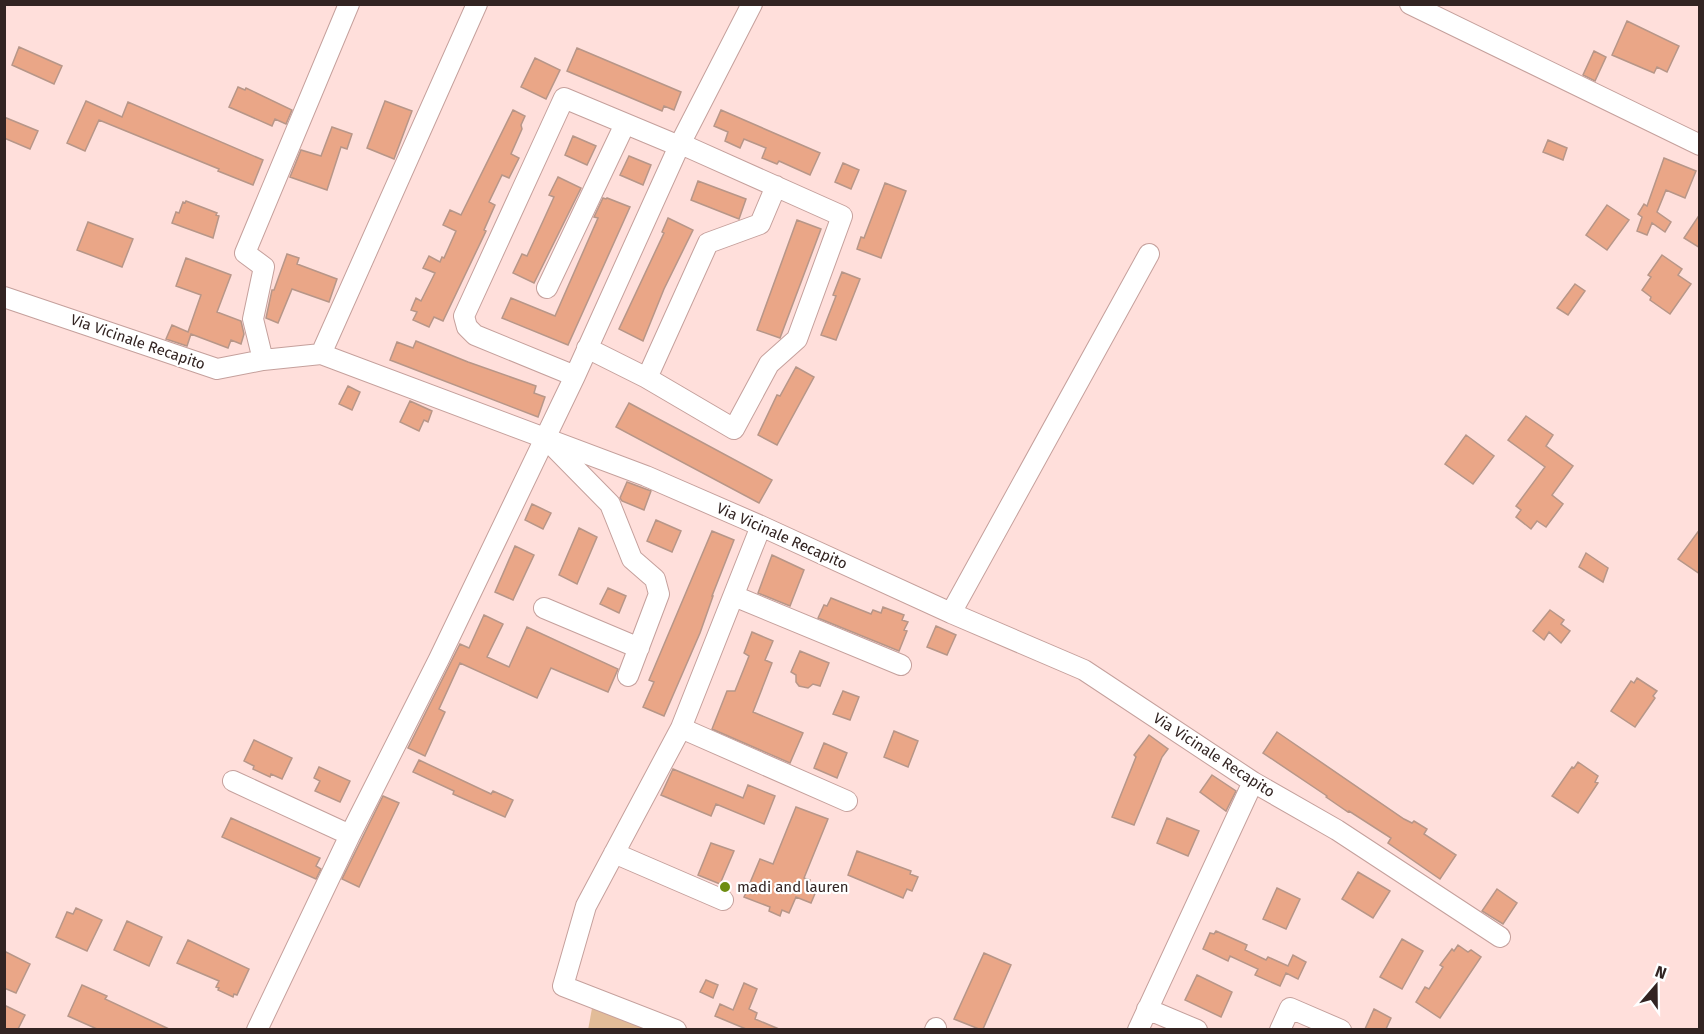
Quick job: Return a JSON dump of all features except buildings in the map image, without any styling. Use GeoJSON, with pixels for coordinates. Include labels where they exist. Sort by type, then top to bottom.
{"type":"FeatureCollection","features":[{"type":"Feature","properties":{"kind":"street"},"geometry":{"type":"LineString","coordinates":[[263,360],[253,319],[264,267],[245,253],[349,4]]}},
{"type":"Feature","properties":{"kind":"street"},"geometry":{"type":"LineString","coordinates":[[321,354],[477,4]]}},
{"type":"Feature","properties":{"kind":"street"},"geometry":{"type":"LineString","coordinates":[[257,1029],[575,376],[680,145],[752,4]]}},
{"type":"Feature","properties":{"kind":"street"},"geometry":{"type":"LineString","coordinates":[[1410,4],[1700,145]]}},
{"type":"Feature","properties":{"kind":"street"},"geometry":{"type":"LineString","coordinates":[[575,376],[475,335],[467,327],[464,316],[564,98],[680,145],[842,216],[797,339],[769,364],[734,429],[647,378],[587,348]]}},
{"type":"Feature","properties":{"kind":"street"},"geometry":{"type":"LineString","coordinates":[[547,288],[625,124]]}},
{"type":"Feature","properties":{"kind":"street"},"geometry":{"type":"LineString","coordinates":[[647,378],[708,243],[760,224],[776,186]]}},
{"type":"Feature","properties":{"kind":"street"},"geometry":{"type":"LineString","coordinates":[[951,613],[1149,254]]}},
{"type":"Feature","properties":{"kind":"street","name":"Via Vicinale Recapito"},"geometry":{"type":"LineString","coordinates":[[4,297],[217,369],[263,360],[321,354],[646,476],[1084,670],[1253,782],[1337,830],[1500,937]]}},
{"type":"Feature","properties":{"kind":"street"},"geometry":{"type":"LineString","coordinates":[[544,438],[610,504],[632,559],[655,579],[659,594],[628,676]]}},
{"type":"Feature","properties":{"kind":"street"},"geometry":{"type":"LineString","coordinates":[[676,1029],[563,986],[586,906],[681,728],[761,526]]}},
{"type":"Feature","properties":{"kind":"street"},"geometry":{"type":"LineString","coordinates":[[734,596],[901,665]]}},
{"type":"Feature","properties":{"kind":"street"},"geometry":{"type":"LineString","coordinates":[[544,608],[639,648]]}},
{"type":"Feature","properties":{"kind":"street"},"geometry":{"type":"LineString","coordinates":[[681,728],[847,801]]}},
{"type":"Feature","properties":{"kind":"street"},"geometry":{"type":"LineString","coordinates":[[233,781],[350,835]]}},
{"type":"Feature","properties":{"kind":"street"},"geometry":{"type":"LineString","coordinates":[[1138,1029],[1253,782]]}},
{"type":"Feature","properties":{"kind":"street"},"geometry":{"type":"LineString","coordinates":[[614,853],[723,900]]}},
{"type":"Feature","properties":{"kind":"street"},"geometry":{"type":"LineString","coordinates":[[1280,1029],[1290,1008],[1341,1029]]}},
{"type":"Feature","properties":{"kind":"street"},"geometry":{"type":"LineString","coordinates":[[1147,1009],[1197,1029]]}},
{"type":"Feature","properties":{"kind":"shaded area"},"geometry":{"type":"Polygon","coordinates":[[[593,1003],[660,1030],[588,1030],[593,1003]]]}},
{"type":"Feature","properties":{"kind":"place","name":"madi and lauren"},"geometry":{"type":"Point","coordinates":[725,887]}}]}
